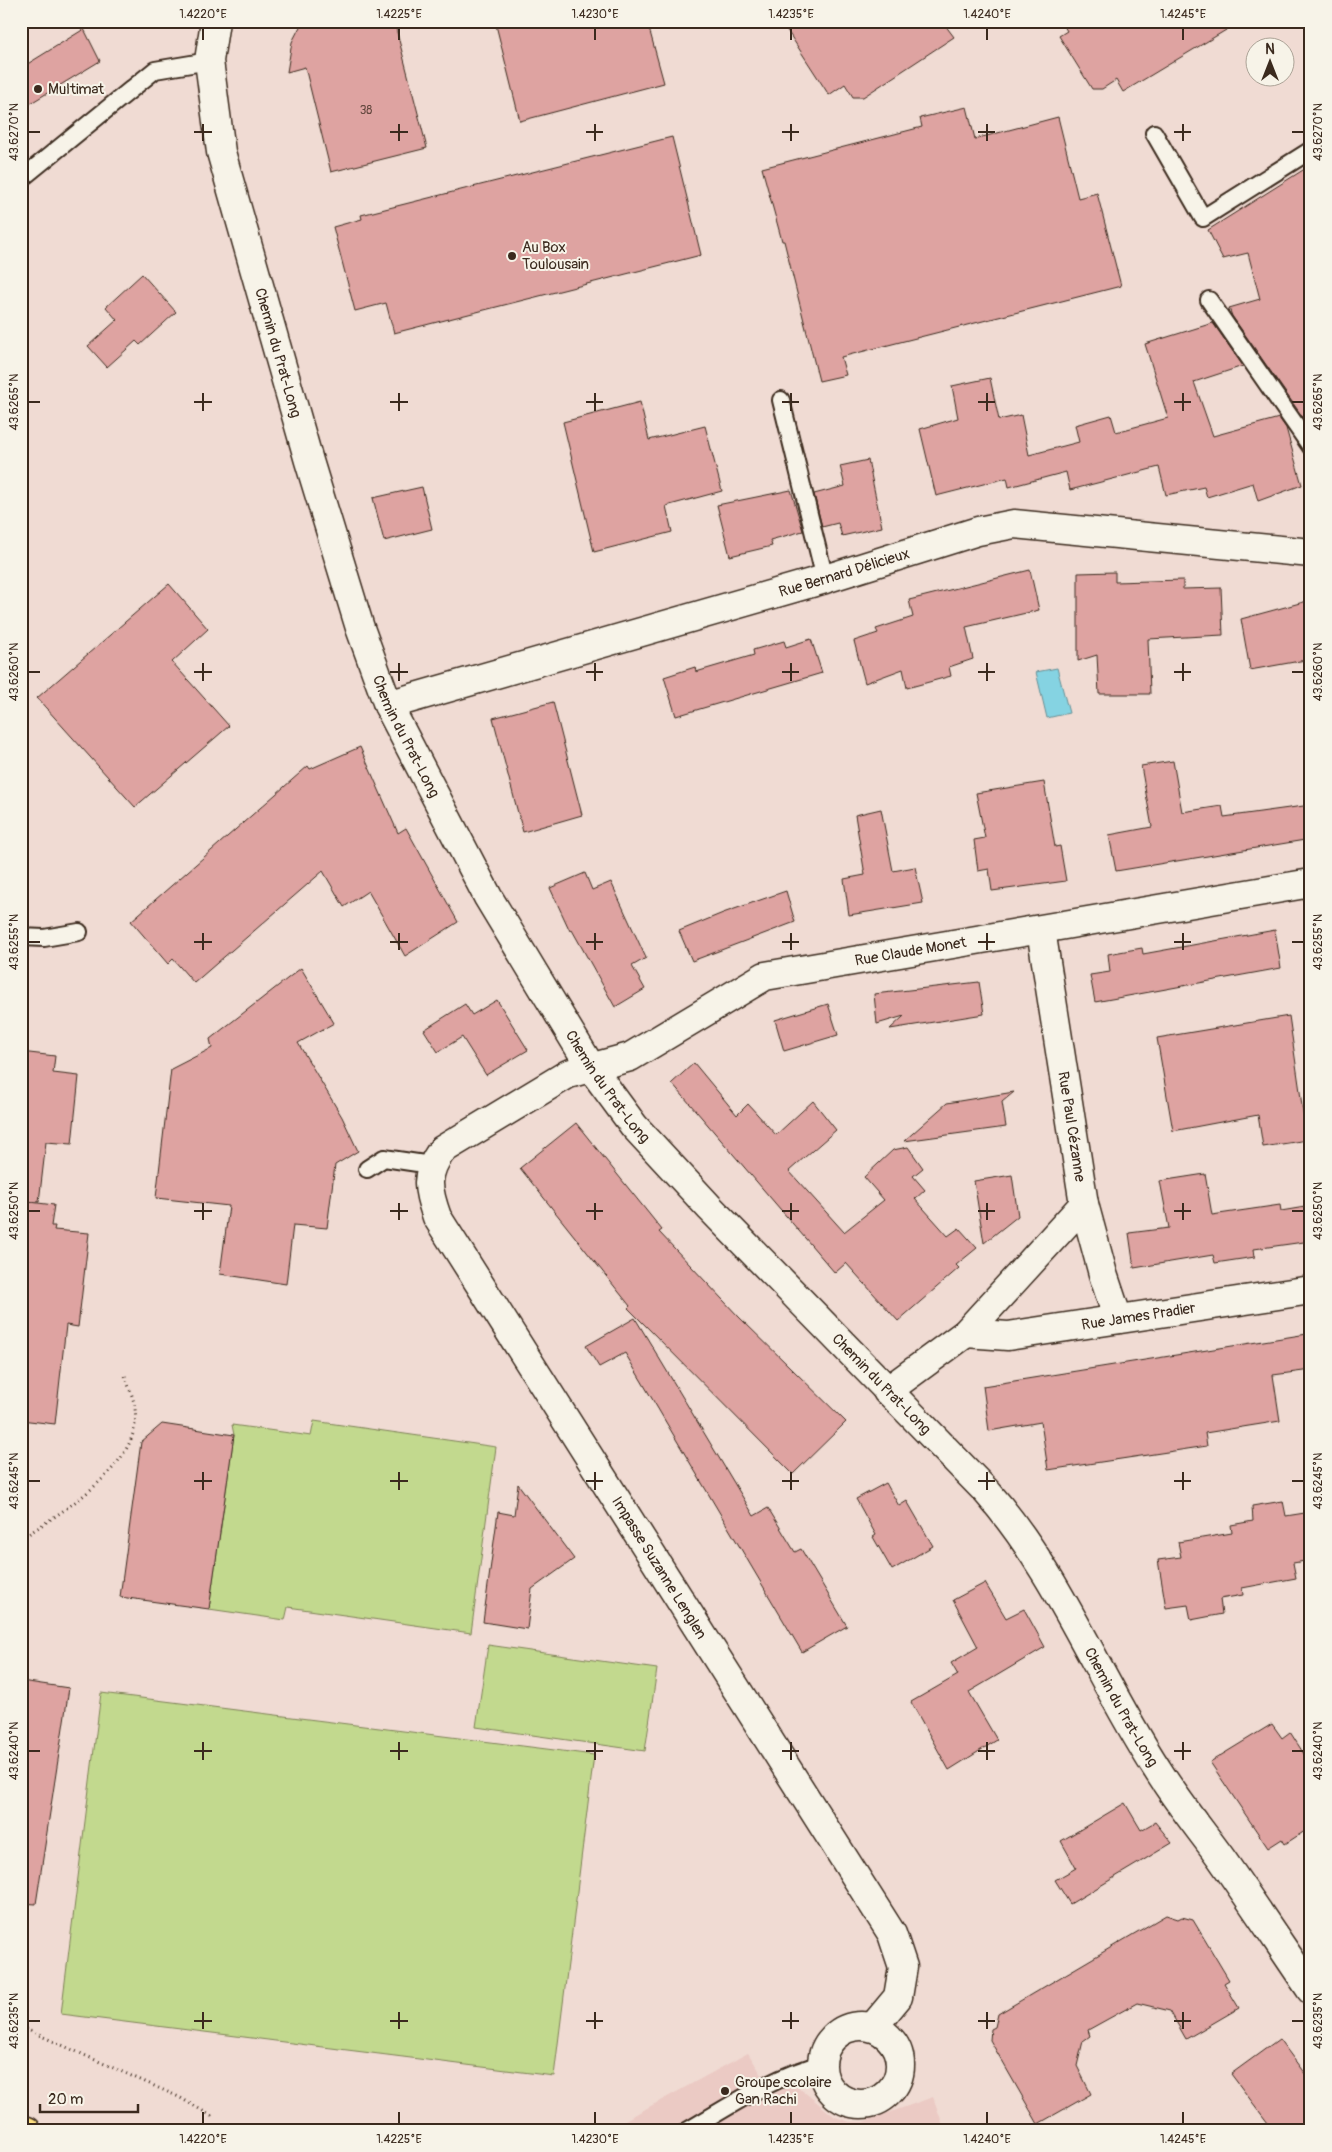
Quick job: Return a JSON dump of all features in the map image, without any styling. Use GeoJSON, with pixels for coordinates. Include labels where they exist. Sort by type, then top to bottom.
{"type":"FeatureCollection","features":[{"type":"Feature","properties":{"kind":"highway"},"geometry":{"type":"LineString","coordinates":[[21,2129],[27,2131]]}},
{"type":"Feature","properties":{"kind":"street","name":"Chemin du Prat-Long"},"geometry":{"type":"LineString","coordinates":[[215,21],[209,61],[221,152],[309,462],[360,628],[388,705],[488,897],[592,1069],[634,1126],[710,1208],[1014,1523],[1042,1565],[1109,1688],[1157,1770],[1221,1858],[1311,1990]]}},
{"type":"Feature","properties":{"kind":"street","name":"Rue Bernard Délicieux"},"geometry":{"type":"LineString","coordinates":[[388,705],[825,578],[978,531],[1014,524],[1311,553]]}},
{"type":"Feature","properties":{"kind":"street","name":"Rue Claude Monet"},"geometry":{"type":"LineString","coordinates":[[592,1069],[630,1056],[765,976],[1310,885]]}},
{"type":"Feature","properties":{"kind":"street","name":"Rue Paul Cézanne"},"geometry":{"type":"LineString","coordinates":[[1041,930],[1084,1204],[1103,1274],[1118,1319]]}},
{"type":"Feature","properties":{"kind":"street"},"geometry":{"type":"LineString","coordinates":[[431,1166],[442,1150],[568,1074],[592,1069]]}},
{"type":"Feature","properties":{"kind":"street","name":"Impasse Suzanne Lenglen"},"geometry":{"type":"LineString","coordinates":[[431,1166],[428,1192],[437,1217],[892,1934],[903,1967],[898,1997],[872,2026]]}},
{"type":"Feature","properties":{"kind":"street"},"geometry":{"type":"LineString","coordinates":[[888,1391],[966,1333],[1084,1204]]}},
{"type":"Feature","properties":{"kind":"street","name":"Rue James Pradier"},"geometry":{"type":"LineString","coordinates":[[966,1333],[1008,1336],[1311,1290]]}},
{"type":"Feature","properties":{"kind":"street"},"geometry":{"type":"LineString","coordinates":[[860,2025],[872,2026],[885,2032],[894,2042],[900,2054],[901,2067],[898,2080],[891,2091],[880,2099],[868,2104],[854,2104],[841,2099],[827,2084],[822,2064],[824,2052],[829,2042],[838,2033],[849,2027],[860,2025]]}},
{"type":"Feature","properties":{"kind":"lane"},"geometry":{"type":"LineString","coordinates":[[21,179],[155,70],[209,61]]}},
{"type":"Feature","properties":{"kind":"lane"},"geometry":{"type":"LineString","coordinates":[[1154,134],[1203,218],[1311,150]]}},
{"type":"Feature","properties":{"kind":"lane"},"geometry":{"type":"LineString","coordinates":[[1209,300],[1311,446]]}},
{"type":"Feature","properties":{"kind":"lane"},"geometry":{"type":"LineString","coordinates":[[781,400],[825,578]]}},
{"type":"Feature","properties":{"kind":"lane"},"geometry":{"type":"LineString","coordinates":[[21,937],[44,938],[79,932]]}},
{"type":"Feature","properties":{"kind":"lane"},"geometry":{"type":"LineString","coordinates":[[367,1169],[384,1158],[431,1166]]}},
{"type":"Feature","properties":{"kind":"lane"},"geometry":{"type":"LineString","coordinates":[[687,2131],[767,2084],[801,2070],[822,2064]]}},
{"type":"Feature","properties":{"kind":"path"},"geometry":{"type":"LineString","coordinates":[[21,25],[28,21]]}},
{"type":"Feature","properties":{"kind":"path"},"geometry":{"type":"LineString","coordinates":[[21,1538],[86,1495],[120,1458],[133,1435],[135,1409],[125,1375]]}},
{"type":"Feature","properties":{"kind":"path"},"geometry":{"type":"LineString","coordinates":[[21,2027],[178,2097],[213,2117]]}},
{"type":"Feature","properties":{"kind":"shaded area","name":"Groupe scolaire Gan Rachi"},"geometry":{"type":"Polygon","coordinates":[[[748,2053],[774,2094],[791,2085],[798,2087],[835,2117],[850,2122],[863,2122],[933,2097],[945,2131],[605,2131],[748,2053]]]}},
{"type":"Feature","properties":{"kind":"green space"},"geometry":{"type":"Polygon","coordinates":[[[314,1421],[496,1447],[471,1633],[288,1607],[285,1620],[209,1609],[234,1435],[232,1425],[311,1436],[314,1421]]]}},
{"type":"Feature","properties":{"kind":"green space"},"geometry":{"type":"Polygon","coordinates":[[[488,1645],[657,1669],[645,1751],[476,1727],[488,1645]]]}},
{"type":"Feature","properties":{"kind":"green space"},"geometry":{"type":"Polygon","coordinates":[[[101,1693],[594,1755],[554,2076],[61,2014],[101,1693]]]}},
{"type":"Feature","properties":{"kind":"water"},"geometry":{"type":"Polygon","coordinates":[[[1057,668],[1069,713],[1047,718],[1036,672],[1057,668]]]}},
{"type":"Feature","properties":{"kind":"building"},"geometry":{"type":"Polygon","coordinates":[[[303,21],[394,21],[427,148],[331,172],[305,67],[287,72],[292,42],[303,21]]]}},
{"type":"Feature","properties":{"kind":"building"},"geometry":{"type":"Polygon","coordinates":[[[495,21],[647,21],[664,83],[520,121],[495,21]]]}},
{"type":"Feature","properties":{"kind":"building"},"geometry":{"type":"Polygon","coordinates":[[[781,21],[942,21],[954,37],[863,97],[853,97],[845,84],[829,95],[781,21]]]}},
{"type":"Feature","properties":{"kind":"building"},"geometry":{"type":"Polygon","coordinates":[[[1061,21],[1241,21],[1123,92],[1116,80],[1102,89],[1092,89],[1059,36],[1067,31],[1061,21]]]}},
{"type":"Feature","properties":{"kind":"building","name":"Multimat"},"geometry":{"type":"Polygon","coordinates":[[[84,29],[100,61],[21,109],[21,68],[84,29]]]}},
{"type":"Feature","properties":{"kind":"building"},"geometry":{"type":"Polygon","coordinates":[[[967,107],[975,139],[1058,117],[1078,198],[1097,193],[1121,286],[841,357],[846,375],[819,381],[784,241],[782,241],[762,168],[922,127],[920,118],[967,107]]]}},
{"type":"Feature","properties":{"kind":"building"},"geometry":{"type":"Polygon","coordinates":[[[672,137],[701,255],[394,333],[386,303],[355,311],[333,227],[362,219],[361,215],[672,137]]]}},
{"type":"Feature","properties":{"kind":"building"},"geometry":{"type":"Polygon","coordinates":[[[1311,165],[1311,429],[1232,316],[1229,308],[1260,299],[1248,253],[1223,259],[1208,230],[1311,165]]]}},
{"type":"Feature","properties":{"kind":"building"},"geometry":{"type":"Polygon","coordinates":[[[142,274],[176,312],[140,345],[136,341],[107,367],[88,346],[117,320],[106,307],[142,274]]]}},
{"type":"Feature","properties":{"kind":"building"},"geometry":{"type":"Polygon","coordinates":[[[1213,323],[1243,366],[1194,382],[1213,436],[1279,418],[1286,428],[1302,485],[1258,501],[1253,483],[1207,497],[1204,487],[1166,495],[1159,467],[1070,490],[1066,472],[1009,487],[1007,478],[936,496],[920,429],[958,418],[952,386],[990,378],[999,420],[1021,415],[1029,455],[1079,442],[1075,425],[1111,415],[1116,432],[1168,418],[1145,344],[1213,323]]]}},
{"type":"Feature","properties":{"kind":"building"},"geometry":{"type":"Polygon","coordinates":[[[640,402],[649,440],[705,426],[722,491],[666,506],[672,532],[594,552],[563,422],[640,402]]]}},
{"type":"Feature","properties":{"kind":"building"},"geometry":{"type":"Polygon","coordinates":[[[868,460],[882,527],[842,536],[838,523],[822,527],[814,494],[845,486],[840,466],[868,460]]]}},
{"type":"Feature","properties":{"kind":"building"},"geometry":{"type":"Polygon","coordinates":[[[422,487],[432,529],[384,541],[373,498],[422,487]]]}},
{"type":"Feature","properties":{"kind":"building"},"geometry":{"type":"Polygon","coordinates":[[[791,490],[803,531],[770,540],[772,546],[730,556],[717,505],[791,490]]]}},
{"type":"Feature","properties":{"kind":"building"},"geometry":{"type":"Polygon","coordinates":[[[1030,570],[1039,610],[966,627],[973,659],[949,667],[951,676],[907,688],[903,669],[865,683],[854,641],[878,633],[876,629],[913,617],[909,600],[1030,570]]]}},
{"type":"Feature","properties":{"kind":"building"},"geometry":{"type":"Polygon","coordinates":[[[1115,572],[1115,582],[1183,580],[1183,589],[1221,588],[1223,635],[1148,639],[1150,694],[1099,694],[1097,655],[1078,661],[1078,573],[1115,572]]]}},
{"type":"Feature","properties":{"kind":"building"},"geometry":{"type":"Polygon","coordinates":[[[169,584],[208,629],[172,662],[229,726],[135,807],[37,698],[169,584]]]}},
{"type":"Feature","properties":{"kind":"building"},"geometry":{"type":"Polygon","coordinates":[[[1311,600],[1311,659],[1250,670],[1241,619],[1311,600]]]}},
{"type":"Feature","properties":{"kind":"building"},"geometry":{"type":"Polygon","coordinates":[[[811,639],[822,673],[676,716],[664,677],[695,667],[696,672],[754,655],[753,650],[784,641],[786,647],[811,639]]]}},
{"type":"Feature","properties":{"kind":"building"},"geometry":{"type":"Polygon","coordinates":[[[553,702],[582,815],[523,832],[493,718],[553,702]]]}},
{"type":"Feature","properties":{"kind":"building"},"geometry":{"type":"Polygon","coordinates":[[[360,747],[398,833],[406,828],[458,922],[405,956],[368,891],[344,907],[323,871],[194,983],[173,959],[168,964],[131,921],[308,766],[310,769],[360,747]]]}},
{"type":"Feature","properties":{"kind":"building"},"geometry":{"type":"Polygon","coordinates":[[[1173,761],[1182,812],[1222,806],[1224,817],[1311,805],[1311,839],[1116,871],[1109,835],[1152,827],[1141,766],[1173,761]]]}},
{"type":"Feature","properties":{"kind":"building"},"geometry":{"type":"Polygon","coordinates":[[[1044,782],[1055,847],[1060,846],[1066,881],[992,891],[989,869],[978,871],[974,840],[985,838],[976,793],[1044,782]]]}},
{"type":"Feature","properties":{"kind":"building"},"geometry":{"type":"Polygon","coordinates":[[[881,809],[893,871],[915,867],[923,903],[849,915],[844,879],[865,875],[855,815],[881,809]]]}},
{"type":"Feature","properties":{"kind":"building"},"geometry":{"type":"Polygon","coordinates":[[[585,873],[592,890],[611,882],[646,958],[632,966],[645,989],[615,1007],[572,930],[570,931],[550,888],[585,873]]]}},
{"type":"Feature","properties":{"kind":"building"},"geometry":{"type":"Polygon","coordinates":[[[786,891],[795,922],[692,961],[679,931],[786,891]]]}},
{"type":"Feature","properties":{"kind":"building"},"geometry":{"type":"Polygon","coordinates":[[[1275,930],[1281,968],[1095,1002],[1090,975],[1110,972],[1108,954],[1142,948],[1143,954],[1275,930]]]}},
{"type":"Feature","properties":{"kind":"building"},"geometry":{"type":"Polygon","coordinates":[[[301,968],[334,1023],[298,1043],[342,1117],[358,1151],[335,1165],[327,1228],[293,1225],[286,1284],[220,1274],[229,1206],[156,1198],[171,1069],[212,1048],[210,1039],[301,968]]]}},
{"type":"Feature","properties":{"kind":"building"},"geometry":{"type":"Polygon","coordinates":[[[979,982],[984,1014],[890,1029],[904,1016],[877,1024],[874,994],[979,982]]]}},
{"type":"Feature","properties":{"kind":"building"},"geometry":{"type":"Polygon","coordinates":[[[497,1000],[528,1050],[486,1075],[462,1037],[438,1052],[424,1030],[465,1004],[472,1015],[497,1000]]]}},
{"type":"Feature","properties":{"kind":"building"},"geometry":{"type":"Polygon","coordinates":[[[828,1004],[838,1035],[784,1051],[775,1020],[828,1004]]]}},
{"type":"Feature","properties":{"kind":"building"},"geometry":{"type":"Polygon","coordinates":[[[1289,1016],[1307,1140],[1263,1147],[1258,1115],[1173,1131],[1157,1038],[1289,1016]]]}},
{"type":"Feature","properties":{"kind":"building"},"geometry":{"type":"Polygon","coordinates":[[[21,1052],[55,1056],[53,1073],[79,1076],[72,1144],[46,1142],[39,1202],[22,1201],[54,1205],[51,1226],[55,1226],[54,1230],[89,1233],[78,1327],[66,1325],[55,1424],[21,1420],[21,1052]]]}},
{"type":"Feature","properties":{"kind":"building"},"geometry":{"type":"Polygon","coordinates":[[[694,1063],[737,1115],[748,1104],[776,1135],[813,1101],[836,1130],[789,1171],[844,1232],[884,1200],[864,1177],[893,1150],[908,1147],[923,1168],[913,1176],[925,1190],[915,1199],[948,1236],[959,1228],[977,1248],[956,1265],[959,1268],[898,1321],[846,1263],[835,1273],[672,1083],[694,1063]]]}},
{"type":"Feature","properties":{"kind":"building"},"geometry":{"type":"Polygon","coordinates":[[[1014,1092],[1002,1102],[1006,1127],[904,1141],[947,1103],[1014,1092]]]}},
{"type":"Feature","properties":{"kind":"building"},"geometry":{"type":"Polygon","coordinates":[[[576,1123],[662,1230],[659,1232],[739,1317],[846,1422],[793,1474],[628,1308],[630,1306],[520,1168],[576,1123]]]}},
{"type":"Feature","properties":{"kind":"building"},"geometry":{"type":"Polygon","coordinates":[[[1205,1174],[1212,1215],[1280,1205],[1281,1211],[1311,1206],[1311,1241],[1254,1249],[1255,1257],[1215,1263],[1213,1255],[1134,1268],[1129,1233],[1169,1228],[1160,1181],[1205,1174]]]}},
{"type":"Feature","properties":{"kind":"building"},"geometry":{"type":"Polygon","coordinates":[[[1012,1175],[1018,1216],[984,1243],[974,1181],[1012,1175]]]}},
{"type":"Feature","properties":{"kind":"building"},"geometry":{"type":"Polygon","coordinates":[[[635,1318],[754,1516],[768,1508],[795,1552],[801,1549],[847,1626],[802,1652],[625,1353],[599,1367],[586,1346],[635,1318]]]}},
{"type":"Feature","properties":{"kind":"building"},"geometry":{"type":"Polygon","coordinates":[[[1307,1334],[1311,1370],[1273,1375],[1280,1421],[1205,1433],[1207,1446],[1048,1470],[1041,1422],[989,1431],[983,1386],[1307,1334]]]}},
{"type":"Feature","properties":{"kind":"building"},"geometry":{"type":"Polygon","coordinates":[[[162,1424],[234,1435],[209,1609],[120,1597],[141,1442],[162,1424]]]}},
{"type":"Feature","properties":{"kind":"building"},"geometry":{"type":"Polygon","coordinates":[[[886,1483],[899,1506],[907,1501],[933,1546],[892,1570],[873,1537],[876,1535],[856,1499],[886,1483]]]}},
{"type":"Feature","properties":{"kind":"building"},"geometry":{"type":"Polygon","coordinates":[[[518,1484],[574,1559],[532,1589],[527,1629],[483,1622],[498,1512],[514,1515],[518,1484]]]}},
{"type":"Feature","properties":{"kind":"building"},"geometry":{"type":"Polygon","coordinates":[[[1283,1501],[1286,1516],[1311,1512],[1311,1560],[1293,1563],[1296,1578],[1242,1588],[1243,1595],[1220,1599],[1222,1614],[1191,1620],[1188,1605],[1166,1608],[1158,1560],[1181,1557],[1178,1542],[1232,1533],[1231,1525],[1253,1521],[1252,1506],[1283,1501]]]}},
{"type":"Feature","properties":{"kind":"building"},"geometry":{"type":"Polygon","coordinates":[[[985,1583],[1006,1618],[1024,1609],[1045,1647],[969,1692],[997,1740],[949,1770],[911,1702],[958,1675],[951,1663],[978,1647],[953,1600],[985,1583]]]}},
{"type":"Feature","properties":{"kind":"building"},"geometry":{"type":"Polygon","coordinates":[[[21,1681],[69,1688],[36,1904],[21,1903],[21,1681]]]}},
{"type":"Feature","properties":{"kind":"building"},"geometry":{"type":"Polygon","coordinates":[[[1272,1724],[1282,1738],[1290,1732],[1311,1765],[1311,1827],[1285,1844],[1282,1839],[1268,1848],[1210,1762],[1272,1724]]]}},
{"type":"Feature","properties":{"kind":"building"},"geometry":{"type":"Polygon","coordinates":[[[1125,1803],[1141,1830],[1155,1822],[1172,1843],[1070,1904],[1055,1880],[1076,1868],[1061,1841],[1125,1803]]]}},
{"type":"Feature","properties":{"kind":"building"},"geometry":{"type":"Polygon","coordinates":[[[1166,1915],[1178,1919],[1182,1917],[1193,1920],[1229,1980],[1224,1983],[1239,2008],[1186,2039],[1170,2011],[1137,2003],[1088,2030],[1090,2036],[1083,2041],[1077,2066],[1091,2094],[1038,2124],[990,2040],[991,2029],[995,2027],[998,2014],[1166,1915]]]}},
{"type":"Feature","properties":{"kind":"building"},"geometry":{"type":"Polygon","coordinates":[[[1279,2039],[1311,2082],[1311,2131],[1274,2131],[1231,2074],[1279,2039]]]}},
{"type":"Feature","properties":{"kind":"place","name":"Multimat"},"geometry":{"type":"Point","coordinates":[38,89]}},
{"type":"Feature","properties":{"kind":"place","name":"Au Box Toulousain"},"geometry":{"type":"Point","coordinates":[512,256]}},
{"type":"Feature","properties":{"kind":"place","name":"Groupe scolaire Gan Rachi"},"geometry":{"type":"Point","coordinates":[725,2091]}}]}
